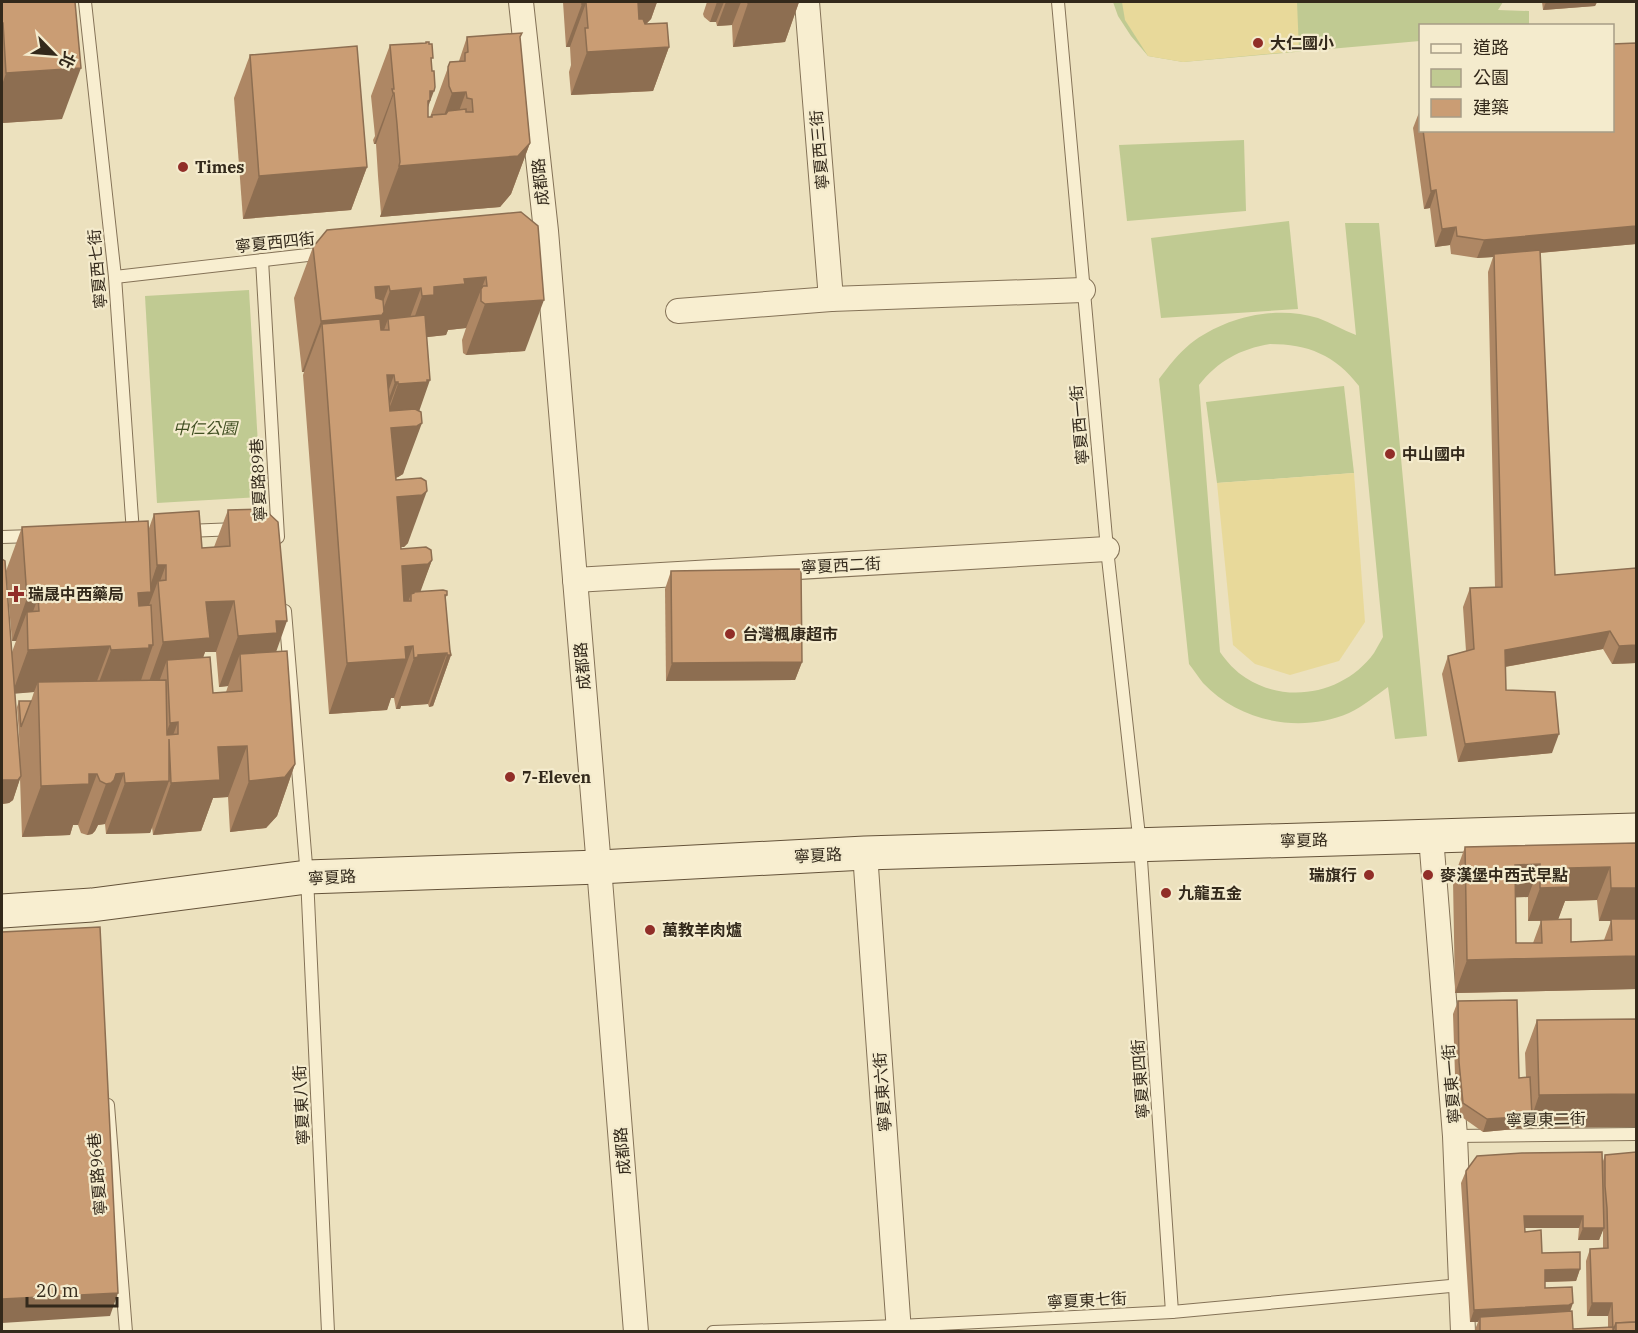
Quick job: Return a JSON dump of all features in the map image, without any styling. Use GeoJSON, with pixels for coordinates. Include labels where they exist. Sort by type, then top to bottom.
{"type":"FeatureCollection","features":[{"type":"Feature","properties":{"kind":"street","name":"成都路"},"geometry":{"type":"LineString","coordinates":[[521,2],[540,232],[575,580],[636,1332]]}},
{"type":"Feature","properties":{"kind":"street","name":"寧夏西三街"},"geometry":{"type":"LineString","coordinates":[[807,2],[831,299]]}},
{"type":"Feature","properties":{"kind":"street"},"geometry":{"type":"LineString","coordinates":[[678,311],[831,299],[1083,290]]}},
{"type":"Feature","properties":{"kind":"street","name":"寧夏西二街"},"geometry":{"type":"LineString","coordinates":[[575,580],[1107,549]]}},
{"type":"Feature","properties":{"kind":"street","name":"寧夏路"},"geometry":{"type":"LineString","coordinates":[[2,911],[93,911],[307,877],[599,867],[865,853],[1636,830]]}},
{"type":"Feature","properties":{"kind":"street","name":"寧夏東一街"},"geometry":{"type":"LineString","coordinates":[[1431,837],[1455,1136],[1463,1332]]}},
{"type":"Feature","properties":{"kind":"street","name":"寧夏東六街"},"geometry":{"type":"LineString","coordinates":[[865,853],[899,1329]]}},
{"type":"Feature","properties":{"kind":"lane","name":"寧夏西七街"},"geometry":{"type":"LineString","coordinates":[[85,2],[115,276],[133,533]]}},
{"type":"Feature","properties":{"kind":"lane","name":"寧夏西一街"},"geometry":{"type":"LineString","coordinates":[[1058,2],[1107,549],[1140,844]]}},
{"type":"Feature","properties":{"kind":"lane","name":"寧夏西四街"},"geometry":{"type":"LineString","coordinates":[[115,276],[333,253]]}},
{"type":"Feature","properties":{"kind":"lane","name":"寧夏路89巷"},"geometry":{"type":"LineString","coordinates":[[262,260],[272,527],[279,550]]}},
{"type":"Feature","properties":{"kind":"lane"},"geometry":{"type":"LineString","coordinates":[[177,531],[244,528]]}},
{"type":"Feature","properties":{"kind":"lane"},"geometry":{"type":"LineString","coordinates":[[2,537],[49,536]]}},
{"type":"Feature","properties":{"kind":"lane"},"geometry":{"type":"LineString","coordinates":[[283,597],[307,877]]}},
{"type":"Feature","properties":{"kind":"lane","name":"寧夏東四街"},"geometry":{"type":"LineString","coordinates":[[1140,844],[1172,1312]]}},
{"type":"Feature","properties":{"kind":"lane","name":"寧夏東八街"},"geometry":{"type":"LineString","coordinates":[[307,877],[328,1332]]}},
{"type":"Feature","properties":{"kind":"lane","name":"寧夏路96巷"},"geometry":{"type":"LineString","coordinates":[[107,1095],[126,1332]]}},
{"type":"Feature","properties":{"kind":"lane","name":"寧夏東二街"},"geometry":{"type":"LineString","coordinates":[[1455,1136],[1636,1134]]}},
{"type":"Feature","properties":{"kind":"lane","name":"寧夏東七街"},"geometry":{"type":"LineString","coordinates":[[713,1332],[899,1329],[1172,1312],[1461,1285]]}},
{"type":"Feature","properties":{"kind":"green space"},"geometry":{"type":"Polygon","coordinates":[[[1113,2],[1503,2],[1498,10],[1529,11],[1529,24],[1419,24],[1419,41],[1183,62],[1148,56],[1118,16],[1113,2]]]}},
{"type":"Feature","properties":{"kind":"green space"},"geometry":{"type":"Polygon","coordinates":[[[1244,140],[1246,211],[1127,221],[1119,145],[1244,140]]]}},
{"type":"Feature","properties":{"kind":"green space"},"geometry":{"type":"Polygon","coordinates":[[[1289,221],[1298,309],[1161,318],[1151,238],[1289,221]]]}},
{"type":"Feature","properties":{"kind":"green space"},"geometry":{"type":"Polygon","coordinates":[[[1345,223],[1379,223],[1427,736],[1395,739],[1388,687],[1349,713],[1311,723],[1291,723],[1253,715],[1235,707],[1203,683],[1189,664],[1159,379],[1190,344],[1219,327],[1251,316],[1268,313],[1302,314],[1318,318],[1356,335],[1345,223]],[[1270,344],[1230,357],[1214,369],[1199,385],[1220,652],[1231,666],[1246,678],[1262,686],[1297,693],[1332,686],[1348,678],[1374,653],[1383,637],[1359,386],[1340,366],[1320,353],[1297,346],[1270,344]]]}},
{"type":"Feature","properties":{"kind":"green space","name":"中仁公園"},"geometry":{"type":"Polygon","coordinates":[[[249,290],[261,497],[157,503],[145,296],[249,290]]]}},
{"type":"Feature","properties":{"kind":"green space"},"geometry":{"type":"Polygon","coordinates":[[[1344,386],[1354,473],[1217,483],[1206,402],[1344,386]]]}},
{"type":"Feature","properties":{"kind":"sand"},"geometry":{"type":"Polygon","coordinates":[[[1122,2],[1297,2],[1299,51],[1183,62],[1148,56],[1125,20],[1122,2]]]}},
{"type":"Feature","properties":{"kind":"sand"},"geometry":{"type":"Polygon","coordinates":[[[1354,473],[1365,622],[1339,661],[1290,675],[1255,664],[1233,645],[1217,483],[1354,473]]]}},
{"type":"Feature","properties":{"kind":"building"},"geometry":{"type":"Polygon","coordinates":[[[2,2],[75,2],[81,68],[6,73],[2,2]]]}},
{"type":"Feature","properties":{"kind":"building"},"geometry":{"type":"Polygon","coordinates":[[[582,2],[638,2],[639,19],[643,19],[645,24],[667,23],[669,47],[587,52],[586,3],[582,4],[582,2]]]}},
{"type":"Feature","properties":{"kind":"building"},"geometry":{"type":"Polygon","coordinates":[[[522,33],[520,37],[530,143],[518,156],[399,166],[390,45],[426,42],[432,44],[433,58],[431,58],[435,87],[434,91],[430,91],[428,117],[432,117],[432,115],[446,114],[448,111],[466,109],[466,112],[473,112],[472,99],[467,98],[466,92],[452,93],[449,86],[448,67],[450,62],[465,61],[465,53],[468,52],[467,37],[522,33]]]}},
{"type":"Feature","properties":{"kind":"building"},"geometry":{"type":"Polygon","coordinates":[[[1636,43],[1636,226],[1484,240],[1457,236],[1456,227],[1442,229],[1436,190],[1431,191],[1423,132],[1614,132],[1614,44],[1636,43]]]}},
{"type":"Feature","properties":{"kind":"building"},"geometry":{"type":"Polygon","coordinates":[[[357,46],[367,167],[259,176],[250,55],[357,46]]]}},
{"type":"Feature","properties":{"kind":"building"},"geometry":{"type":"Polygon","coordinates":[[[521,212],[538,226],[544,300],[485,304],[481,301],[481,289],[487,286],[486,277],[464,279],[465,284],[434,287],[434,295],[422,296],[421,288],[390,291],[389,286],[375,287],[376,298],[383,300],[382,315],[321,321],[313,247],[327,230],[521,212]]]}},
{"type":"Feature","properties":{"kind":"building"},"geometry":{"type":"Polygon","coordinates":[[[1540,250],[1555,575],[1636,568],[1636,645],[1619,646],[1610,631],[1505,650],[1506,690],[1555,692],[1559,734],[1465,744],[1448,656],[1474,649],[1470,588],[1502,587],[1494,254],[1540,250]]]}},
{"type":"Feature","properties":{"kind":"building"},"geometry":{"type":"Polygon","coordinates":[[[425,315],[430,380],[398,384],[395,382],[394,375],[387,375],[390,411],[415,409],[421,412],[422,423],[417,426],[391,428],[396,480],[421,478],[426,481],[427,491],[422,495],[397,497],[401,549],[426,547],[431,550],[432,560],[428,564],[402,566],[404,601],[411,601],[411,594],[414,592],[447,591],[445,595],[451,655],[447,653],[418,655],[414,658],[413,646],[405,647],[406,659],[347,663],[322,324],[380,319],[381,330],[389,330],[388,319],[425,315]]]}},
{"type":"Feature","properties":{"kind":"building"},"geometry":{"type":"Polygon","coordinates":[[[264,509],[278,522],[287,621],[276,621],[277,633],[238,636],[234,601],[206,602],[210,638],[163,642],[158,581],[166,580],[166,565],[157,565],[154,514],[199,511],[202,548],[230,546],[228,510],[264,509]]]}},
{"type":"Feature","properties":{"kind":"building"},"geometry":{"type":"Polygon","coordinates":[[[148,521],[151,592],[138,593],[139,606],[151,605],[153,645],[149,645],[149,648],[111,650],[110,646],[28,650],[27,612],[39,611],[38,598],[27,598],[22,527],[148,521]]]}},
{"type":"Feature","properties":{"kind":"building"},"geometry":{"type":"Polygon","coordinates":[[[2,559],[5,561],[21,776],[18,780],[2,780],[2,559]]]}},
{"type":"Feature","properties":{"kind":"building","name":"台灣楓康超市"},"geometry":{"type":"Polygon","coordinates":[[[801,569],[802,662],[672,663],[671,571],[801,569]]]}},
{"type":"Feature","properties":{"kind":"building"},"geometry":{"type":"Polygon","coordinates":[[[287,651],[295,764],[285,777],[249,781],[247,746],[218,747],[220,780],[171,783],[169,739],[169,781],[125,783],[124,773],[116,774],[111,783],[106,784],[100,781],[97,774],[89,774],[89,784],[41,786],[38,682],[166,680],[167,735],[178,734],[178,722],[170,723],[167,660],[210,657],[213,693],[242,691],[240,654],[287,651]]]}},
{"type":"Feature","properties":{"kind":"building"},"geometry":{"type":"Polygon","coordinates":[[[19,701],[31,701],[21,727],[19,701]]]}},
{"type":"Feature","properties":{"kind":"building"},"geometry":{"type":"Polygon","coordinates":[[[1636,843],[1636,888],[1611,888],[1610,867],[1569,868],[1570,887],[1540,888],[1540,864],[1515,865],[1516,943],[1542,943],[1541,920],[1571,919],[1571,942],[1612,940],[1611,919],[1636,919],[1636,956],[1467,960],[1465,847],[1636,843]]]}},
{"type":"Feature","properties":{"kind":"building"},"geometry":{"type":"Polygon","coordinates":[[[100,927],[118,1293],[2,1299],[2,932],[100,927]]]}},
{"type":"Feature","properties":{"kind":"building"},"geometry":{"type":"Polygon","coordinates":[[[1517,1000],[1519,1078],[1530,1077],[1532,1116],[1487,1119],[1463,1103],[1459,1062],[1458,1001],[1517,1000]]]}},
{"type":"Feature","properties":{"kind":"building"},"geometry":{"type":"Polygon","coordinates":[[[1636,1019],[1636,1094],[1539,1095],[1537,1020],[1636,1019]]]}},
{"type":"Feature","properties":{"kind":"building"},"geometry":{"type":"Polygon","coordinates":[[[1602,1152],[1604,1228],[1583,1228],[1583,1216],[1524,1216],[1525,1232],[1541,1230],[1542,1253],[1580,1252],[1580,1269],[1545,1270],[1545,1288],[1572,1287],[1573,1303],[1474,1310],[1466,1171],[1477,1156],[1602,1152]]]}},
{"type":"Feature","properties":{"kind":"building"},"geometry":{"type":"Polygon","coordinates":[[[1636,1152],[1636,1322],[1616,1323],[1613,1331],[1612,1303],[1592,1303],[1590,1249],[1608,1248],[1605,1155],[1636,1152]]]}},
{"type":"Feature","properties":{"kind":"building"},"geometry":{"type":"Polygon","coordinates":[[[1572,1311],[1573,1329],[1613,1327],[1613,1332],[1480,1332],[1480,1317],[1572,1311]]]}},
{"type":"Feature","properties":{"kind":"building"},"geometry":{"type":"Polygon","coordinates":[[[1636,1322],[1636,1332],[1616,1332],[1616,1323],[1636,1322]]]}},
{"type":"Feature","properties":{"kind":"place","name":"大仁國小"},"geometry":{"type":"Point","coordinates":[1258,43]}},
{"type":"Feature","properties":{"kind":"place","name":"Times"},"geometry":{"type":"Point","coordinates":[183,167]}},
{"type":"Feature","properties":{"kind":"place","name":"中山國中"},"geometry":{"type":"Point","coordinates":[1390,454]}},
{"type":"Feature","properties":{"kind":"place","name":"瑞晟中西藥局"},"geometry":{"type":"Point","coordinates":[16,594]}},
{"type":"Feature","properties":{"kind":"place","name":"台灣楓康超市"},"geometry":{"type":"Point","coordinates":[730,634]}},
{"type":"Feature","properties":{"kind":"place","name":"7-Eleven"},"geometry":{"type":"Point","coordinates":[510,777]}},
{"type":"Feature","properties":{"kind":"place","name":"瑞旗行"},"geometry":{"type":"Point","coordinates":[1369,875]}},
{"type":"Feature","properties":{"kind":"place","name":"麥漢堡中西式早點"},"geometry":{"type":"Point","coordinates":[1428,875]}},
{"type":"Feature","properties":{"kind":"place","name":"九龍五金"},"geometry":{"type":"Point","coordinates":[1166,893]}},
{"type":"Feature","properties":{"kind":"place","name":"萬教羊肉爐"},"geometry":{"type":"Point","coordinates":[650,930]}}]}
